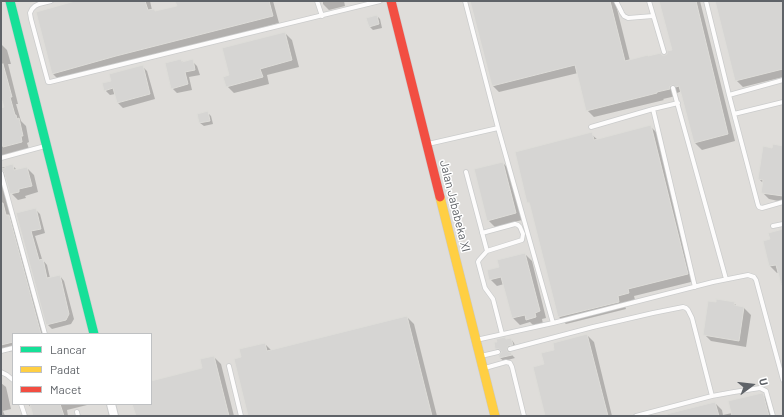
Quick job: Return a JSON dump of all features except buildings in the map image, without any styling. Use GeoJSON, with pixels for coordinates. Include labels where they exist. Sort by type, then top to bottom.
{"type":"FeatureCollection","features":[{"type":"Feature","properties":{"kind":"street"},"geometry":{"type":"LineString","coordinates":[[10,1],[94,333]]}},
{"type":"Feature","properties":{"kind":"street","name":"Jalan Jababeka XI"},"geometry":{"type":"LineString","coordinates":[[391,1],[495,416]]}},
{"type":"Feature","properties":{"kind":"street"},"geometry":{"type":"LineString","coordinates":[[111,405],[114,416]]}},
{"type":"Feature","properties":{"kind":"lane"},"geometry":{"type":"LineString","coordinates":[[51,1],[35,6],[30,13],[48,82],[322,16],[364,3],[380,1]]}},
{"type":"Feature","properties":{"kind":"lane"},"geometry":{"type":"LineString","coordinates":[[317,1],[322,16]]}},
{"type":"Feature","properties":{"kind":"lane"},"geometry":{"type":"LineString","coordinates":[[465,1],[498,128],[553,323]]}},
{"type":"Feature","properties":{"kind":"lane"},"geometry":{"type":"LineString","coordinates":[[616,1],[624,16],[628,18],[654,16]]}},
{"type":"Feature","properties":{"kind":"lane"},"geometry":{"type":"LineString","coordinates":[[649,1],[664,52]]}},
{"type":"Feature","properties":{"kind":"lane"},"geometry":{"type":"LineString","coordinates":[[706,1],[758,205],[762,208],[783,202]]}},
{"type":"Feature","properties":{"kind":"lane"},"geometry":{"type":"LineString","coordinates":[[729,94],[783,80]]}},
{"type":"Feature","properties":{"kind":"lane"},"geometry":{"type":"LineString","coordinates":[[673,88],[726,279]]}},
{"type":"Feature","properties":{"kind":"lane"},"geometry":{"type":"LineString","coordinates":[[734,114],[783,102]]}},
{"type":"Feature","properties":{"kind":"lane"},"geometry":{"type":"LineString","coordinates":[[591,127],[653,109],[678,104]]}},
{"type":"Feature","properties":{"kind":"lane"},"geometry":{"type":"LineString","coordinates":[[653,109],[695,287]]}},
{"type":"Feature","properties":{"kind":"lane"},"geometry":{"type":"LineString","coordinates":[[427,144],[498,128]]}},
{"type":"Feature","properties":{"kind":"lane"},"geometry":{"type":"LineString","coordinates":[[1,158],[46,146]]}},
{"type":"Feature","properties":{"kind":"lane"},"geometry":{"type":"LineString","coordinates":[[466,172],[486,251]]}},
{"type":"Feature","properties":{"kind":"lane"},"geometry":{"type":"LineString","coordinates":[[1,173],[45,333]]}},
{"type":"Feature","properties":{"kind":"lane"},"geometry":{"type":"LineString","coordinates":[[482,233],[515,224],[520,227],[523,234],[522,240],[486,251],[478,262],[485,288],[493,299],[502,334]]}},
{"type":"Feature","properties":{"kind":"lane"},"geometry":{"type":"LineString","coordinates":[[773,226],[783,224]]}},
{"type":"Feature","properties":{"kind":"lane"},"geometry":{"type":"LineString","coordinates":[[476,340],[553,323],[726,279],[748,275],[754,277],[756,280],[783,380]]}},
{"type":"Feature","properties":{"kind":"lane"},"geometry":{"type":"LineString","coordinates":[[510,349],[593,327],[683,307],[688,310],[692,318],[712,396]]}},
{"type":"Feature","properties":{"kind":"lane"},"geometry":{"type":"LineString","coordinates":[[1,351],[12,348]]}},
{"type":"Feature","properties":{"kind":"lane"},"geometry":{"type":"LineString","coordinates":[[480,356],[498,352]]}},
{"type":"Feature","properties":{"kind":"lane"},"geometry":{"type":"LineString","coordinates":[[483,368],[506,362],[510,363],[524,416]]}},
{"type":"Feature","properties":{"kind":"lane"},"geometry":{"type":"LineString","coordinates":[[229,366],[241,416]]}},
{"type":"Feature","properties":{"kind":"lane"},"geometry":{"type":"LineString","coordinates":[[1,372],[12,379]]}},
{"type":"Feature","properties":{"kind":"lane"},"geometry":{"type":"LineString","coordinates":[[636,416],[712,396],[757,388],[764,389],[766,392],[773,416]]}},
{"type":"Feature","properties":{"kind":"lane"},"geometry":{"type":"LineString","coordinates":[[21,405],[25,416]]}},
{"type":"Feature","properties":{"kind":"shaded area"},"geometry":{"type":"Polygon","coordinates":[[[1,1],[783,1],[783,416],[1,416],[1,1]]]}},
{"type":"Feature","properties":{"kind":"traffic: fast"},"geometry":{"type":"LineString","coordinates":[[10,1],[94,333]]}},
{"type":"Feature","properties":{"kind":"traffic: slow"},"geometry":{"type":"LineString","coordinates":[[440,197],[495,416]]}},
{"type":"Feature","properties":{"kind":"traffic: jam"},"geometry":{"type":"LineString","coordinates":[[391,1],[440,197]]}}]}
